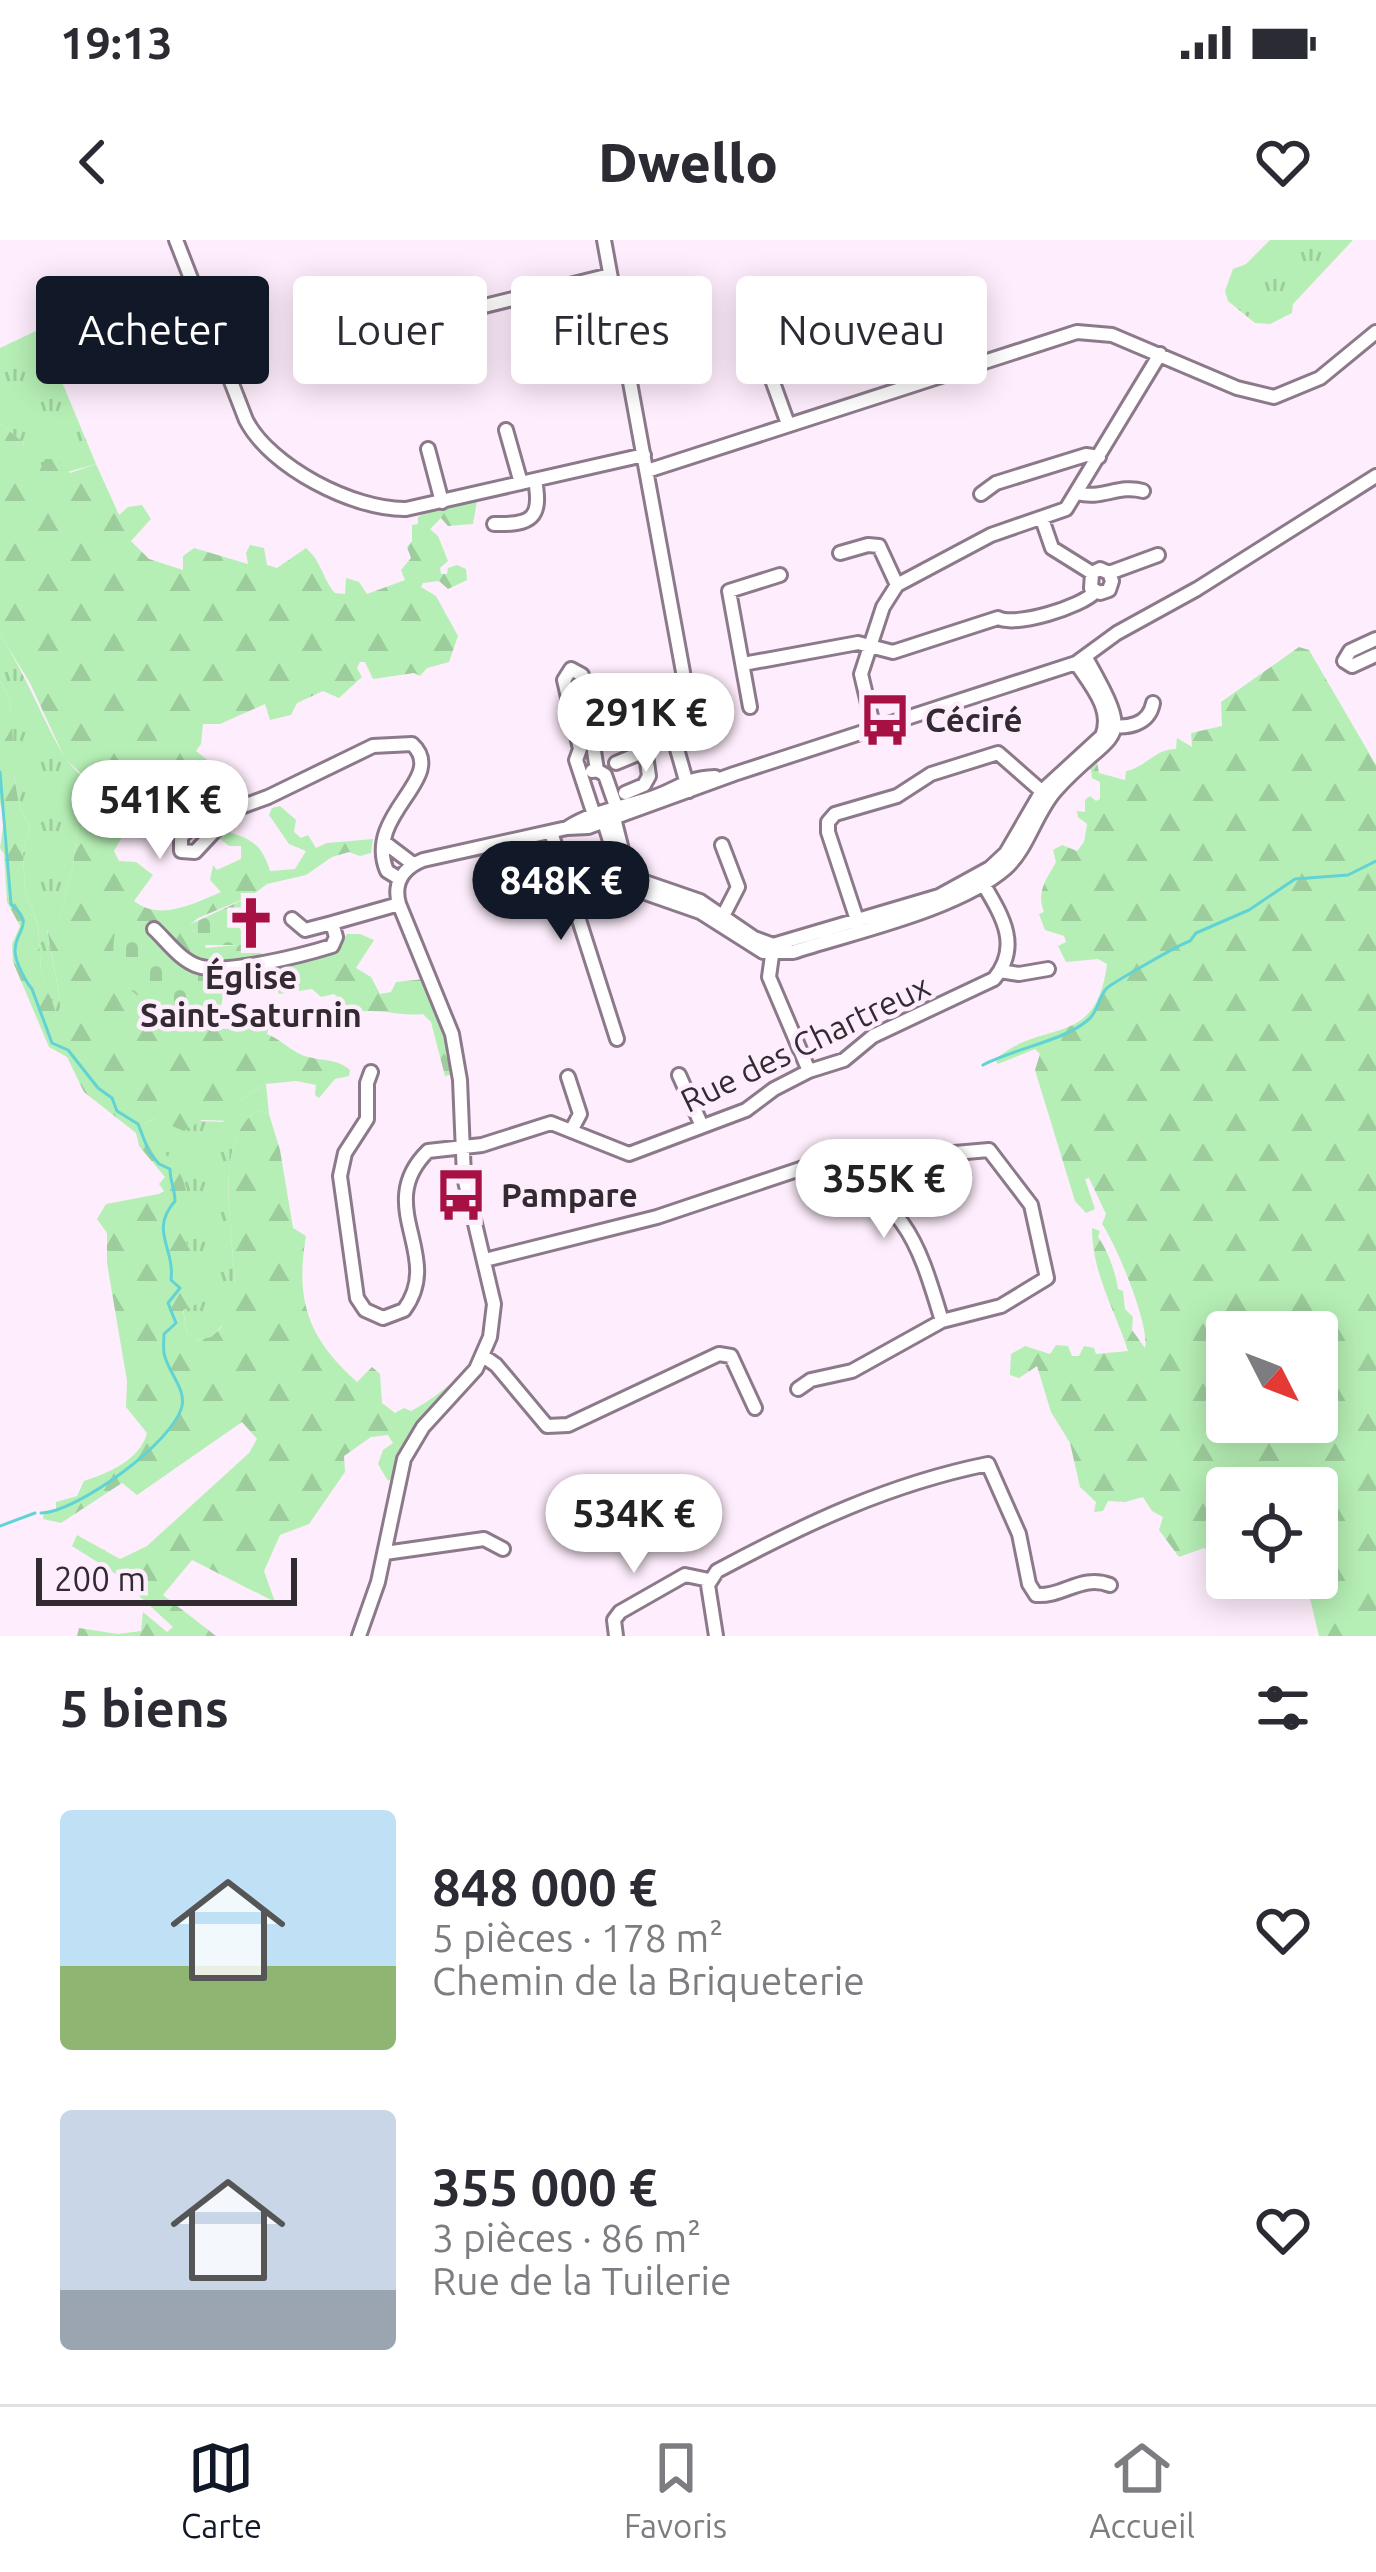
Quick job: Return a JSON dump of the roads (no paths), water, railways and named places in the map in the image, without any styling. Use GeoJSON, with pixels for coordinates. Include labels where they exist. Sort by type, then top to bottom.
{"type":"FeatureCollection","features":[{"type":"Feature","properties":{"kind":"street"},"geometry":{"type":"LineString","coordinates":[[176,240],[246,420],[267,452],[296,471],[379,508],[406,509],[644,455]]}},
{"type":"Feature","properties":{"kind":"street"},"geometry":{"type":"LineString","coordinates":[[604,240],[683,672],[677,749],[687,786]]}},
{"type":"Feature","properties":{"kind":"street"},"geometry":{"type":"LineString","coordinates":[[487,305],[610,274]]}},
{"type":"Feature","properties":{"kind":"street"},"geometry":{"type":"LineString","coordinates":[[987,360],[1084,331],[1112,335],[1254,394],[1274,397],[1320,378],[1376,332]]}},
{"type":"Feature","properties":{"kind":"street"},"geometry":{"type":"LineString","coordinates":[[874,730],[860,681],[883,607],[897,585],[991,535],[1066,509],[1160,354]]}},
{"type":"Feature","properties":{"kind":"street"},"geometry":{"type":"LineString","coordinates":[[774,384],[788,424]]}},
{"type":"Feature","properties":{"kind":"street"},"geometry":{"type":"LineString","coordinates":[[647,471],[910,384]]}},
{"type":"Feature","properties":{"kind":"street"},"geometry":{"type":"LineString","coordinates":[[494,524],[524,522],[539,507],[506,430]]}},
{"type":"Feature","properties":{"kind":"street"},"geometry":{"type":"LineString","coordinates":[[428,449],[442,502]]}},
{"type":"Feature","properties":{"kind":"street"},"geometry":{"type":"LineString","coordinates":[[981,494],[996,483],[1086,455],[1099,457]]}},
{"type":"Feature","properties":{"kind":"street"},"geometry":{"type":"LineString","coordinates":[[359,1636],[385,1553],[399,1471],[409,1448],[468,1381],[483,1356],[494,1304],[467,1194],[460,1080],[452,1034],[399,904],[400,879],[413,864],[567,828],[609,810],[874,730],[1081,660],[1117,633],[1197,589],[1376,476]]}},
{"type":"Feature","properties":{"kind":"street"},"geometry":{"type":"LineString","coordinates":[[1078,493],[1143,491]]}},
{"type":"Feature","properties":{"kind":"street"},"geometry":{"type":"LineString","coordinates":[[1042,519],[1052,548],[1091,573]]}},
{"type":"Feature","properties":{"kind":"street"},"geometry":{"type":"LineString","coordinates":[[840,554],[868,544],[879,546],[897,585]]}},
{"type":"Feature","properties":{"kind":"street"},"geometry":{"type":"LineString","coordinates":[[1091,573],[1100,569],[1109,573],[1158,555]]}},
{"type":"Feature","properties":{"kind":"street"},"geometry":{"type":"LineString","coordinates":[[1091,573],[1089,584],[1095,592]]}},
{"type":"Feature","properties":{"kind":"street"},"geometry":{"type":"LineString","coordinates":[[743,664],[859,643],[893,652],[998,618],[1012,623],[1109,590],[1109,573]]}},
{"type":"Feature","properties":{"kind":"street"},"geometry":{"type":"LineString","coordinates":[[750,707],[729,591],[780,574]]}},
{"type":"Feature","properties":{"kind":"street"},"geometry":{"type":"LineString","coordinates":[[1376,639],[1350,652],[1344,661],[1352,667],[1376,655]]}},
{"type":"Feature","properties":{"kind":"street"},"geometry":{"type":"LineString","coordinates":[[609,810],[584,781],[576,760],[580,749],[564,680],[572,669],[582,675],[622,867],[631,885],[722,920],[748,945],[793,952],[859,926],[949,901],[1016,856],[1046,794],[1107,745],[1113,706],[1081,660]]}},
{"type":"Feature","properties":{"kind":"street"},"geometry":{"type":"LineString","coordinates":[[1110,726],[1132,726],[1148,717],[1153,703]]}},
{"type":"Feature","properties":{"kind":"street"},"geometry":{"type":"LineString","coordinates":[[235,809],[373,746],[408,743],[421,754],[423,772],[396,806],[384,842],[384,866],[400,879]]}},
{"type":"Feature","properties":{"kind":"street"},"geometry":{"type":"LineString","coordinates":[[584,781],[588,772],[601,772],[640,753],[646,755],[647,781],[609,810]]}},
{"type":"Feature","properties":{"kind":"street"},"geometry":{"type":"LineString","coordinates":[[859,926],[827,826],[836,814],[896,796],[931,774],[998,753],[1046,794]]}},
{"type":"Feature","properties":{"kind":"street"},"geometry":{"type":"LineString","coordinates":[[609,810],[616,763]]}},
{"type":"Feature","properties":{"kind":"street"},"geometry":{"type":"LineString","coordinates":[[551,832],[617,1040]]}},
{"type":"Feature","properties":{"kind":"street"},"geometry":{"type":"LineString","coordinates":[[384,842],[413,864]]}},
{"type":"Feature","properties":{"kind":"street"},"geometry":{"type":"LineString","coordinates":[[722,845],[738,887],[722,920]]}},
{"type":"Feature","properties":{"kind":"street"},"geometry":{"type":"LineString","coordinates":[[981,879],[1009,935],[1000,971],[1019,974],[1048,969]]}},
{"type":"Feature","properties":{"kind":"street"},"geometry":{"type":"LineString","coordinates":[[292,919],[305,930],[399,904]]}},
{"type":"Feature","properties":{"kind":"street"},"geometry":{"type":"LineString","coordinates":[[154,928],[191,962],[208,967],[266,962],[332,946],[336,937],[332,923]]}},
{"type":"Feature","properties":{"kind":"street"},"geometry":{"type":"LineString","coordinates":[[772,950],[771,983],[809,1071]]}},
{"type":"Feature","properties":{"kind":"street","name":"Rue des Chartreux"},"geometry":{"type":"LineString","coordinates":[[371,1072],[367,1120],[350,1144],[340,1176],[355,1290],[370,1314],[383,1318],[409,1305],[418,1284],[419,1264],[404,1205],[412,1170],[428,1151],[497,1141],[551,1123],[628,1154],[746,1110],[809,1071],[844,1060],[865,1041],[979,989],[1000,971]]}},
{"type":"Feature","properties":{"kind":"street"},"geometry":{"type":"LineString","coordinates":[[679,1075],[702,1126]]}},
{"type":"Feature","properties":{"kind":"street"},"geometry":{"type":"LineString","coordinates":[[568,1077],[580,1114],[572,1130]]}},
{"type":"Feature","properties":{"kind":"street"},"geometry":{"type":"LineString","coordinates":[[798,1389],[811,1380],[852,1370],[942,1322],[1001,1306],[1047,1278],[1031,1205],[989,1150],[943,1154],[882,1197]]}},
{"type":"Feature","properties":{"kind":"street"},"geometry":{"type":"LineString","coordinates":[[485,1260],[657,1217],[810,1164],[882,1197],[921,1252],[942,1322]]}},
{"type":"Feature","properties":{"kind":"street"},"geometry":{"type":"LineString","coordinates":[[483,1356],[547,1426],[568,1425],[719,1354],[731,1356],[755,1408]]}},
{"type":"Feature","properties":{"kind":"street"},"geometry":{"type":"LineString","coordinates":[[716,1636],[709,1580],[717,1571],[833,1510],[932,1475],[988,1464],[1019,1534],[1029,1584],[1036,1595],[1047,1596],[1084,1581],[1110,1585]]}},
{"type":"Feature","properties":{"kind":"street"},"geometry":{"type":"LineString","coordinates":[[385,1553],[484,1539],[503,1550]]}},
{"type":"Feature","properties":{"kind":"street"},"geometry":{"type":"LineString","coordinates":[[616,1636],[614,1620],[620,1612],[685,1575],[709,1580]]}},
{"type":"Feature","properties":{"kind":"waterway"},"geometry":{"type":"LineString","coordinates":[[0,772],[11,904],[23,923],[16,944],[17,961],[52,1043],[68,1050],[112,1098],[117,1111],[138,1124],[149,1152],[170,1169],[175,1201],[163,1230],[171,1280],[180,1288],[168,1303],[176,1323],[164,1334],[166,1360],[182,1399],[175,1421],[122,1473],[77,1501],[41,1513]]}},
{"type":"Feature","properties":{"kind":"waterway"},"geometry":{"type":"LineString","coordinates":[[983,1065],[1078,1027],[1092,1016],[1112,984],[1190,941],[1196,933],[1249,910],[1295,879],[1348,875],[1376,861]]}},
{"type":"Feature","properties":{"kind":"waterway"},"geometry":{"type":"LineString","coordinates":[[0,1526],[35,1513]]}},
{"type":"Feature","properties":{"kind":"place","name":"Céciré"},"geometry":{"type":"Point","coordinates":[885,720]}},
{"type":"Feature","properties":{"kind":"place","name":"Église Saint-Saturnin"},"geometry":{"type":"Point","coordinates":[251,923]}},
{"type":"Feature","properties":{"kind":"place","name":"Pampare"},"geometry":{"type":"Point","coordinates":[461,1195]}}]}
